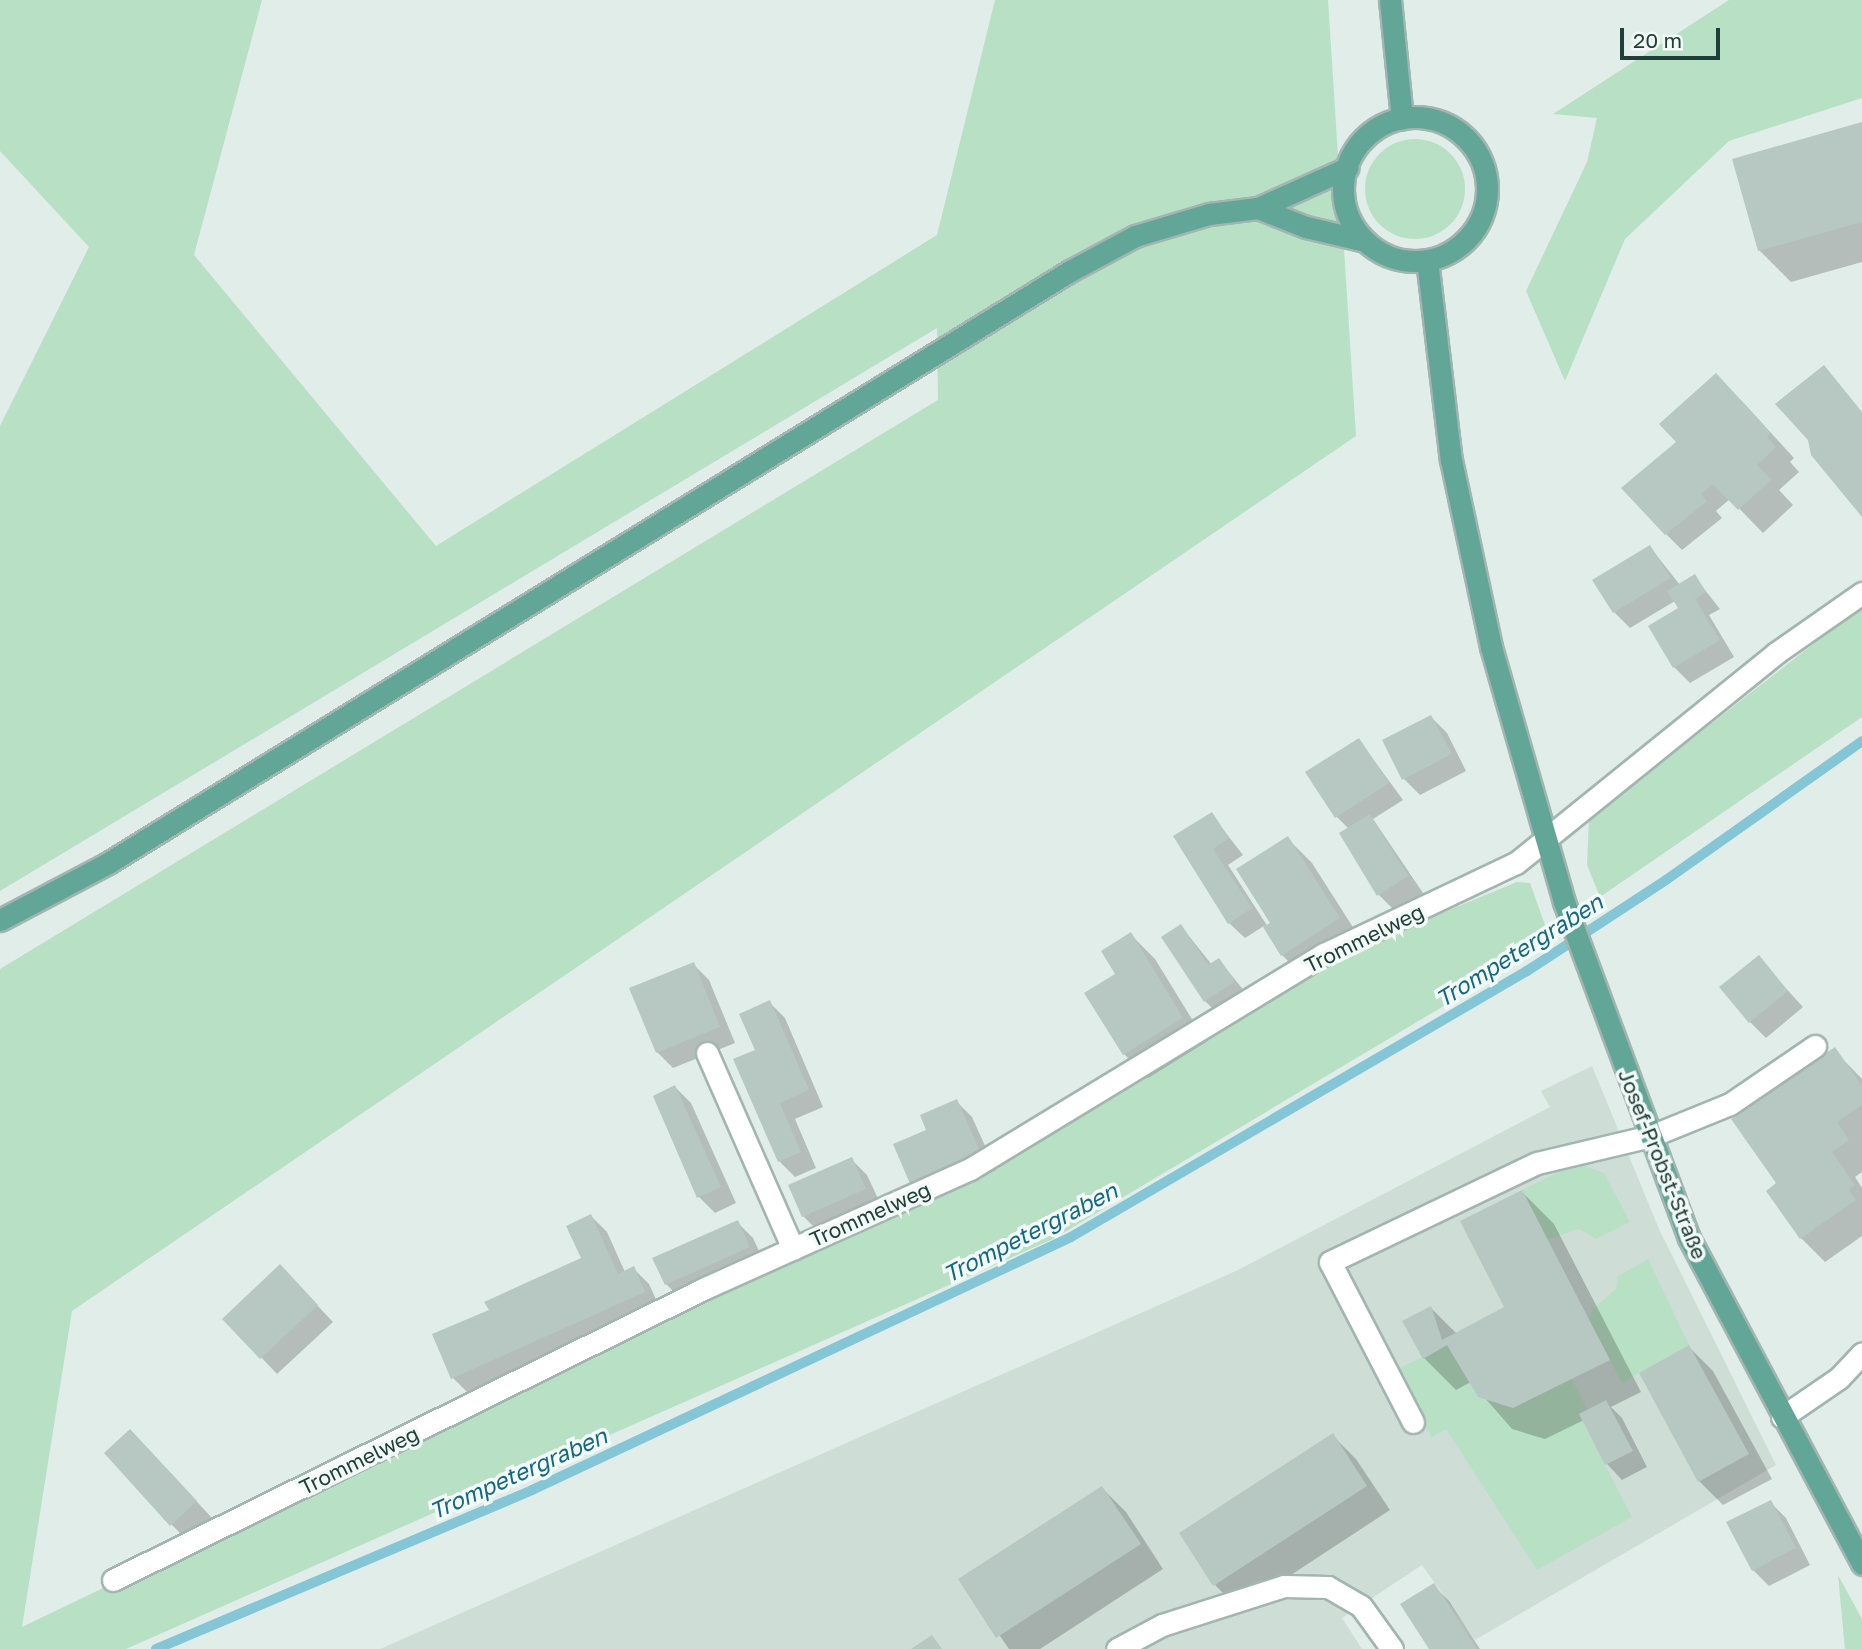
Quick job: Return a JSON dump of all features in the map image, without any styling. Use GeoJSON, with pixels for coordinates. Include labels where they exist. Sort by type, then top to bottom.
{"type":"FeatureCollection","features":[{"type":"Feature","properties":{"kind":"main road"},"geometry":{"type":"LineString","coordinates":[[1390,0],[1402,118]]}},
{"type":"Feature","properties":{"kind":"main road"},"geometry":{"type":"LineString","coordinates":[[1425,117],[1465,136],[1479,154],[1487,176],[1487,199],[1467,239],[1448,253],[1427,260],[1383,254],[1365,241],[1352,223],[1344,202],[1347,168],[1363,139],[1402,118],[1425,117]]}},
{"type":"Feature","properties":{"kind":"main road"},"geometry":{"type":"LineString","coordinates":[[0,920],[108,863],[1070,271],[1135,236],[1209,214],[1258,208],[1347,168]]}},
{"type":"Feature","properties":{"kind":"main road"},"geometry":{"type":"LineString","coordinates":[[1258,208],[1306,227],[1365,241]]}},
{"type":"Feature","properties":{"kind":"main road","name":"Josef-Probst-Straße"},"geometry":{"type":"LineString","coordinates":[[1427,260],[1451,460],[1491,647],[1564,902],[1689,1238],[1862,1564]]}},
{"type":"Feature","properties":{"kind":"street","name":"Trommelweg"},"geometry":{"type":"LineString","coordinates":[[113,1580],[793,1249],[970,1169],[1324,954],[1433,905],[1545,843],[1776,653],[1862,593]]}},
{"type":"Feature","properties":{"kind":"street"},"geometry":{"type":"LineString","coordinates":[[1413,1422],[1330,1262],[1537,1163],[1651,1136],[1730,1104],[1815,1046]]}},
{"type":"Feature","properties":{"kind":"street","name":"Trommelweg"},"geometry":{"type":"LineString","coordinates":[[707,1053],[793,1249]]}},
{"type":"Feature","properties":{"kind":"street"},"geometry":{"type":"LineString","coordinates":[[1782,1417],[1839,1378],[1862,1353]]}},
{"type":"Feature","properties":{"kind":"street"},"geometry":{"type":"LineString","coordinates":[[1117,1649],[1162,1625],[1284,1586],[1328,1587],[1362,1605],[1392,1649]]}},
{"type":"Feature","properties":{"kind":"shaded area"},"geometry":{"type":"Polygon","coordinates":[[[1592,1066],[1659,1229],[1776,1465],[1475,1640],[1422,1565],[1342,1618],[1362,1649],[380,1649],[1236,1271],[1550,1107],[1541,1091],[1592,1066]]]}},
{"type":"Feature","properties":{"kind":"green space"},"geometry":{"type":"Polygon","coordinates":[[[0,0],[262,0],[194,255],[436,546],[937,235],[995,0],[1328,0],[1356,436],[72,1311],[22,1627],[725,1289],[1004,1160],[1327,960],[1517,882],[1530,883],[1551,942],[1053,1239],[126,1649],[0,1649],[0,969],[938,400],[937,328],[0,891],[0,426],[89,247],[0,151],[0,0]]]}},
{"type":"Feature","properties":{"kind":"green space"},"geometry":{"type":"Polygon","coordinates":[[[1729,0],[1862,0],[1862,98],[1729,141],[1625,239],[1565,381],[1526,291],[1587,162],[1597,118],[1553,114],[1729,0]]]}},
{"type":"Feature","properties":{"kind":"green space"},"geometry":{"type":"Polygon","coordinates":[[[1415,139],[1434,143],[1450,154],[1461,170],[1465,189],[1461,208],[1450,224],[1434,235],[1415,239],[1396,235],[1380,224],[1369,208],[1365,189],[1369,170],[1380,154],[1396,143],[1415,139]]]}},
{"type":"Feature","properties":{"kind":"green space"},"geometry":{"type":"Polygon","coordinates":[[[1862,606],[1862,717],[1600,897],[1587,865],[1589,819],[1862,606]]]}},
{"type":"Feature","properties":{"kind":"green space"},"geometry":{"type":"Polygon","coordinates":[[[1578,1163],[1604,1173],[1630,1222],[1596,1239],[1579,1229],[1548,1239],[1522,1190],[1578,1163]]]}},
{"type":"Feature","properties":{"kind":"green space"},"geometry":{"type":"Polygon","coordinates":[[[1648,1259],[1689,1345],[1622,1383],[1589,1319],[1593,1309],[1616,1289],[1618,1276],[1648,1259]]]}},
{"type":"Feature","properties":{"kind":"green space"},"geometry":{"type":"Polygon","coordinates":[[[1447,1345],[1478,1397],[1513,1408],[1572,1379],[1587,1409],[1579,1414],[1632,1517],[1537,1570],[1446,1429],[1432,1437],[1396,1370],[1447,1345]]]}},
{"type":"Feature","properties":{"kind":"green space"},"geometry":{"type":"Polygon","coordinates":[[[1838,1575],[1862,1619],[1862,1649],[1845,1649],[1838,1575]]]}},
{"type":"Feature","properties":{"kind":"building"},"geometry":{"type":"Polygon","coordinates":[[[1862,122],[1862,222],[1758,251],[1732,159],[1862,122]]]}},
{"type":"Feature","properties":{"kind":"building"},"geometry":{"type":"Polygon","coordinates":[[[1824,365],[1862,412],[1862,517],[1811,455],[1808,440],[1775,404],[1824,365]]]}},
{"type":"Feature","properties":{"kind":"building"},"geometry":{"type":"Polygon","coordinates":[[[1716,373],[1771,433],[1767,437],[1776,447],[1757,465],[1771,480],[1738,510],[1713,484],[1701,494],[1707,501],[1665,535],[1621,488],[1676,442],[1659,424],[1716,373]]]}},
{"type":"Feature","properties":{"kind":"building"},"geometry":{"type":"Polygon","coordinates":[[[1650,545],[1671,578],[1613,613],[1592,580],[1650,545]]]}},
{"type":"Feature","properties":{"kind":"building"},"geometry":{"type":"Polygon","coordinates":[[[1695,574],[1706,592],[1695,599],[1720,640],[1673,668],[1648,626],[1678,608],[1667,591],[1695,574]]]}},
{"type":"Feature","properties":{"kind":"building"},"geometry":{"type":"Polygon","coordinates":[[[1431,715],[1452,754],[1402,780],[1382,740],[1431,715]]]}},
{"type":"Feature","properties":{"kind":"building"},"geometry":{"type":"Polygon","coordinates":[[[1359,738],[1389,783],[1335,818],[1305,772],[1359,738]]]}},
{"type":"Feature","properties":{"kind":"building"},"geometry":{"type":"Polygon","coordinates":[[[1212,812],[1229,838],[1213,849],[1252,908],[1228,924],[1173,836],[1212,812]]]}},
{"type":"Feature","properties":{"kind":"building"},"geometry":{"type":"Polygon","coordinates":[[[1370,814],[1408,876],[1377,896],[1339,833],[1370,814]]]}},
{"type":"Feature","properties":{"kind":"building"},"geometry":{"type":"Polygon","coordinates":[[[1288,836],[1340,918],[1281,956],[1263,927],[1270,923],[1236,869],[1288,836]]]}},
{"type":"Feature","properties":{"kind":"building"},"geometry":{"type":"Polygon","coordinates":[[[1181,924],[1208,965],[1219,958],[1235,981],[1204,1002],[1161,937],[1181,924]]]}},
{"type":"Feature","properties":{"kind":"building"},"geometry":{"type":"Polygon","coordinates":[[[1131,932],[1183,1018],[1123,1055],[1084,993],[1115,974],[1101,951],[1131,932]]]}},
{"type":"Feature","properties":{"kind":"building"},"geometry":{"type":"Polygon","coordinates":[[[1759,955],[1788,991],[1749,1023],[1719,987],[1759,955]]]}},
{"type":"Feature","properties":{"kind":"building"},"geometry":{"type":"Polygon","coordinates":[[[694,962],[720,1027],[656,1053],[629,988],[694,962]]]}},
{"type":"Feature","properties":{"kind":"building"},"geometry":{"type":"Polygon","coordinates":[[[770,1000],[809,1090],[780,1103],[801,1152],[778,1162],[733,1059],[755,1050],[739,1014],[770,1000]]]}},
{"type":"Feature","properties":{"kind":"building"},"geometry":{"type":"Polygon","coordinates":[[[1835,1047],[1862,1086],[1862,1105],[1837,1122],[1849,1140],[1832,1152],[1855,1185],[1849,1190],[1856,1200],[1800,1239],[1766,1191],[1776,1183],[1731,1119],[1835,1047]]]}},
{"type":"Feature","properties":{"kind":"building"},"geometry":{"type":"Polygon","coordinates":[[[675,1085],[721,1187],[697,1198],[653,1096],[675,1085]]]}},
{"type":"Feature","properties":{"kind":"building"},"geometry":{"type":"Polygon","coordinates":[[[957,1099],[981,1154],[911,1186],[893,1144],[926,1130],[920,1115],[957,1099]]]}},
{"type":"Feature","properties":{"kind":"building"},"geometry":{"type":"Polygon","coordinates":[[[852,1157],[866,1189],[802,1217],[788,1185],[852,1157]]]}},
{"type":"Feature","properties":{"kind":"building"},"geometry":{"type":"Polygon","coordinates":[[[1522,1190],[1610,1360],[1513,1408],[1478,1397],[1447,1345],[1423,1359],[1402,1321],[1431,1306],[1442,1340],[1504,1307],[1460,1221],[1522,1190]]]}},
{"type":"Feature","properties":{"kind":"building"},"geometry":{"type":"Polygon","coordinates":[[[591,1214],[618,1274],[634,1266],[645,1292],[451,1379],[432,1334],[489,1310],[484,1302],[581,1258],[566,1226],[591,1214]]]}},
{"type":"Feature","properties":{"kind":"building"},"geometry":{"type":"Polygon","coordinates":[[[738,1220],[750,1247],[665,1285],[652,1258],[738,1220]]]}},
{"type":"Feature","properties":{"kind":"building"},"geometry":{"type":"Polygon","coordinates":[[[280,1264],[318,1305],[260,1359],[222,1319],[280,1264]]]}},
{"type":"Feature","properties":{"kind":"building"},"geometry":{"type":"Polygon","coordinates":[[[1689,1345],[1749,1454],[1698,1482],[1639,1373],[1689,1345]]]}},
{"type":"Feature","properties":{"kind":"building"},"geometry":{"type":"Polygon","coordinates":[[[1606,1400],[1633,1451],[1605,1465],[1579,1414],[1606,1400]]]}},
{"type":"Feature","properties":{"kind":"building"},"geometry":{"type":"Polygon","coordinates":[[[130,1429],[197,1501],[170,1526],[104,1453],[130,1429]]]}},
{"type":"Feature","properties":{"kind":"building"},"geometry":{"type":"Polygon","coordinates":[[[1333,1433],[1367,1486],[1213,1586],[1179,1533],[1333,1433]]]}},
{"type":"Feature","properties":{"kind":"building"},"geometry":{"type":"Polygon","coordinates":[[[1102,1486],[1141,1544],[996,1638],[958,1579],[1102,1486]]]}},
{"type":"Feature","properties":{"kind":"building"},"geometry":{"type":"Polygon","coordinates":[[[1771,1500],[1796,1548],[1752,1571],[1726,1522],[1771,1500]]]}},
{"type":"Feature","properties":{"kind":"building"},"geometry":{"type":"Polygon","coordinates":[[[1434,1583],[1477,1649],[1429,1649],[1400,1604],[1434,1583]]]}},
{"type":"Feature","properties":{"kind":"building"},"geometry":{"type":"Polygon","coordinates":[[[932,1635],[942,1649],[911,1649],[932,1635]]]}},
{"type":"Feature","properties":{"kind":"waterway","name":"Trompetergraben"},"geometry":{"type":"LineString","coordinates":[[156,1649],[532,1490],[1071,1237],[1527,971],[1666,880],[1862,741]]}}]}
